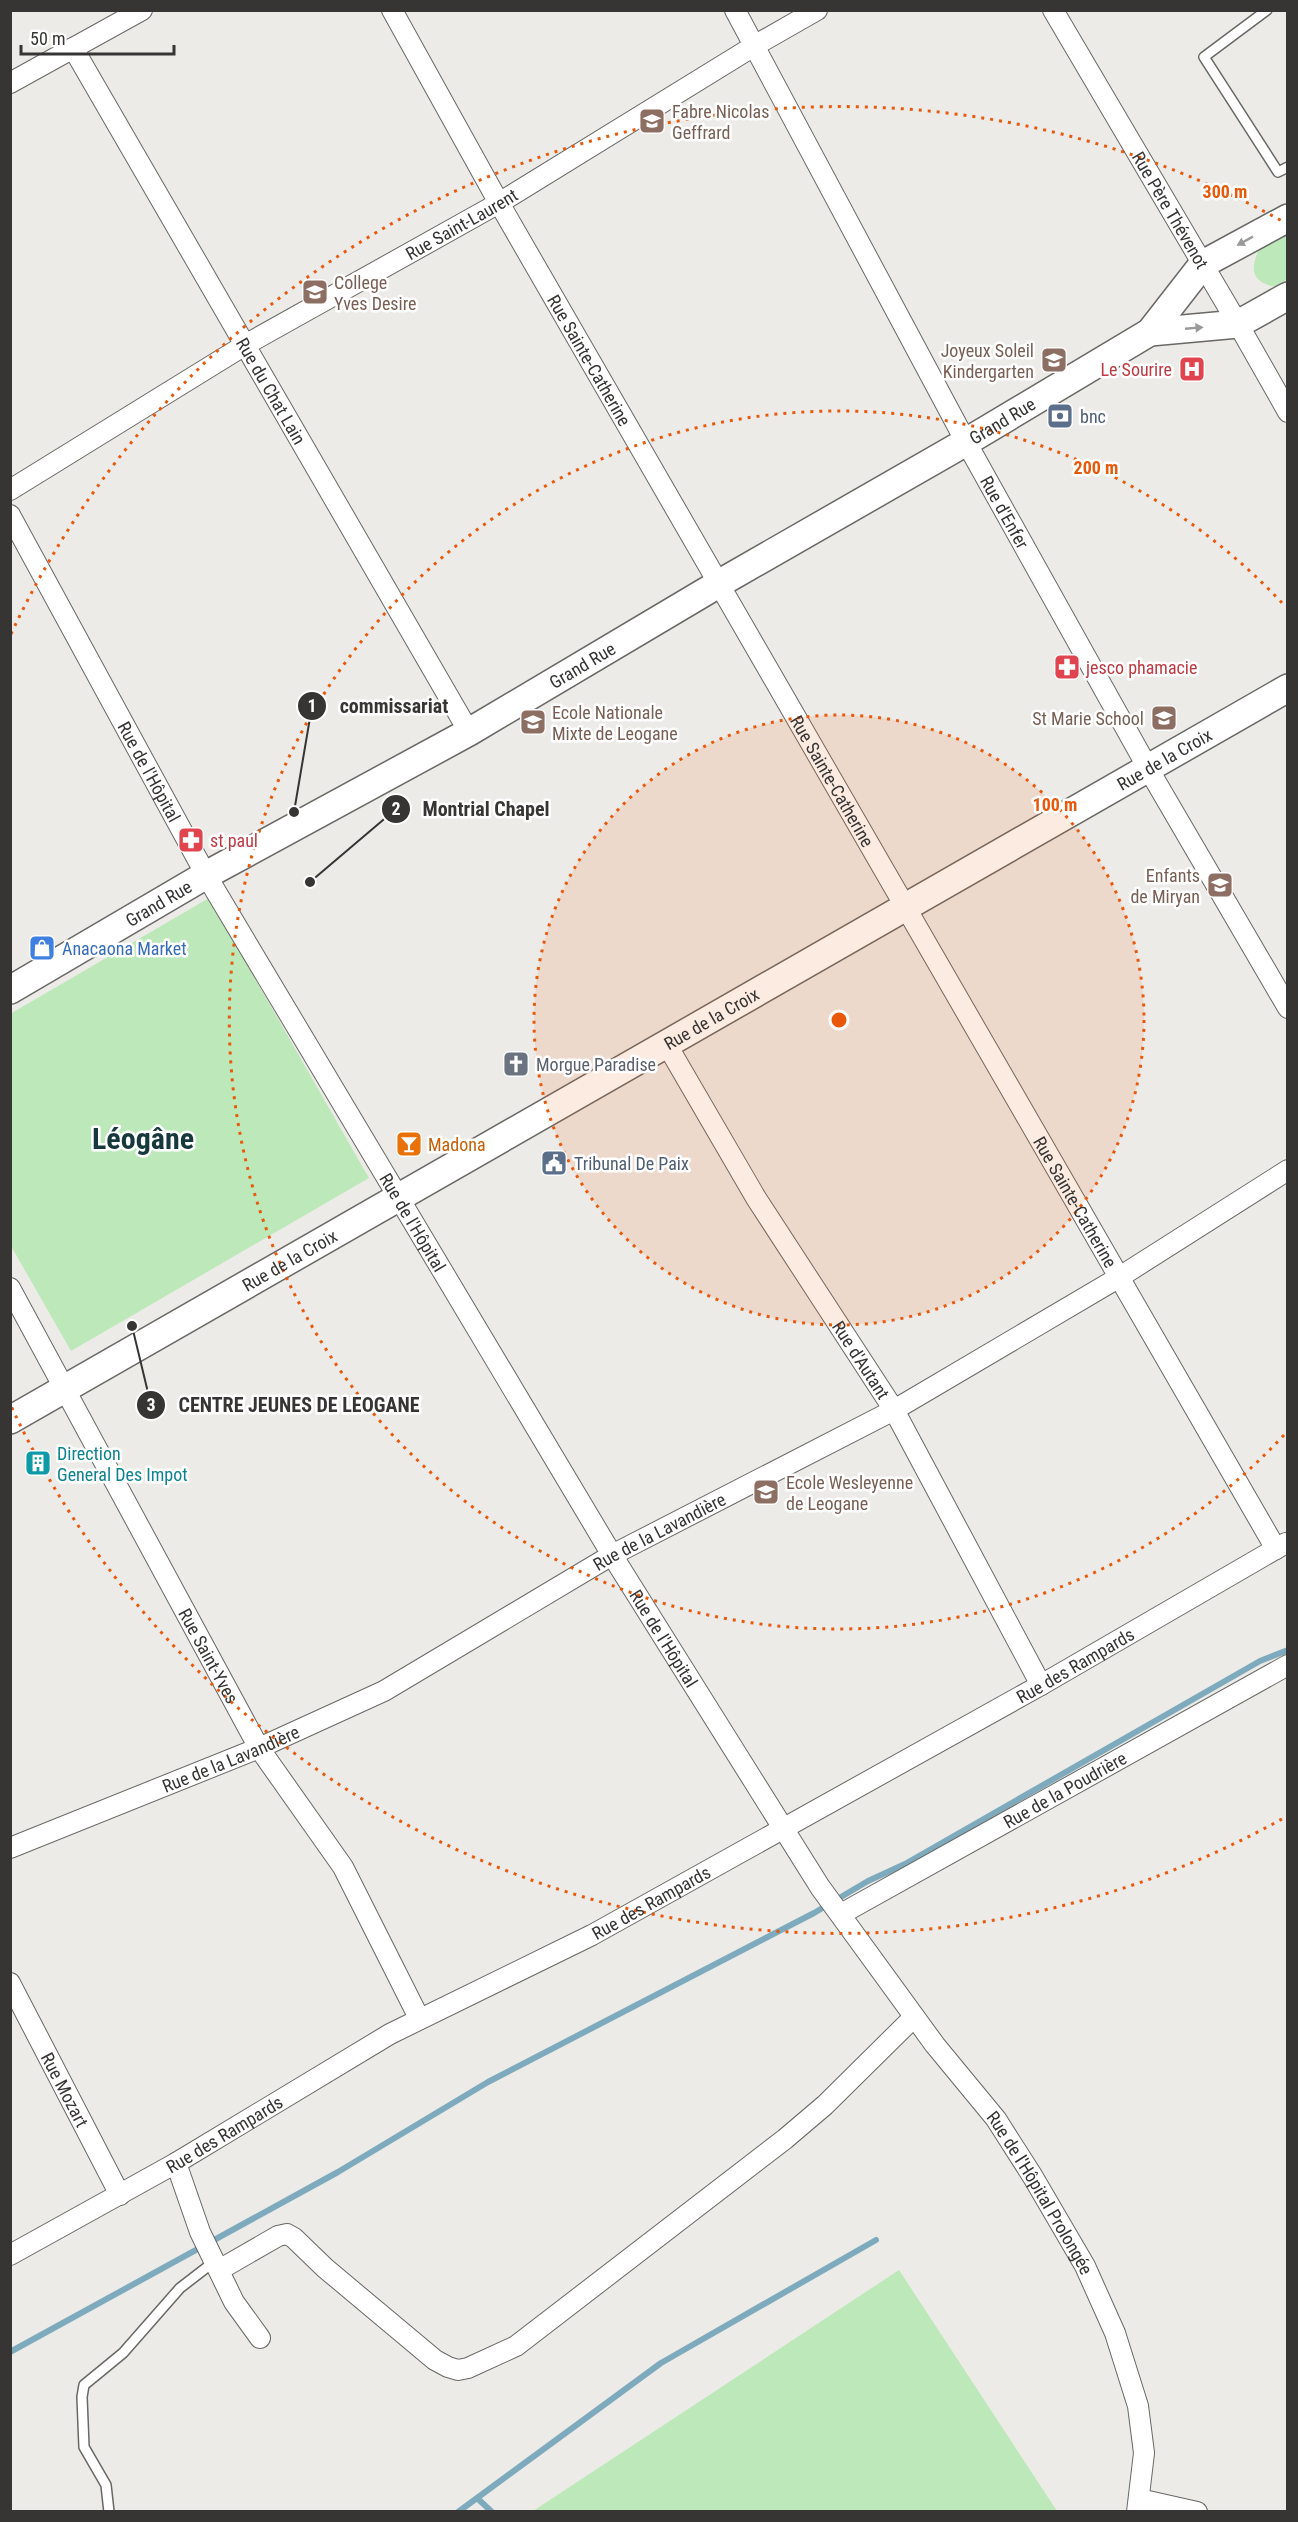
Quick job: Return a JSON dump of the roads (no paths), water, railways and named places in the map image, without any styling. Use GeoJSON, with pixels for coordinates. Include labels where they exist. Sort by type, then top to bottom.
{"type":"FeatureCollection","features":[{"type":"Feature","properties":{"kind":"street"},"geometry":{"type":"LineString","coordinates":[[10,83],[142,10]]}},
{"type":"Feature","properties":{"kind":"street","name":"Rue Sainte-Catherine"},"geometry":{"type":"LineString","coordinates":[[392,10],[500,203],[1118,1278],[1282,1545]]}},
{"type":"Feature","properties":{"kind":"street","name":"Rue d'Enfer"},"geometry":{"type":"LineString","coordinates":[[735,10],[966,442],[1149,770],[1287,1008]]}},
{"type":"Feature","properties":{"kind":"street","name":"Rue Saint-Laurent"},"geometry":{"type":"LineString","coordinates":[[10,490],[245,345],[500,203],[754,46],[817,10]]}},
{"type":"Feature","properties":{"kind":"street","name":"Rue Père Thévenot"},"geometry":{"type":"LineString","coordinates":[[1053,10],[1238,324],[1287,412]]}},
{"type":"Feature","properties":{"kind":"street","name":"Rue du Chat Lain"},"geometry":{"type":"LineString","coordinates":[[73,48],[469,732]]}},
{"type":"Feature","properties":{"kind":"street","name":"Grand Rue"},"geometry":{"type":"LineString","coordinates":[[10,990],[206,874],[469,732],[1150,332],[1203,264],[1287,218]]}},
{"type":"Feature","properties":{"kind":"street","name":"Grand Rue"},"geometry":{"type":"LineString","coordinates":[[1150,332],[1238,324],[1287,296]]}},
{"type":"Feature","properties":{"kind":"street","name":"Rue de l'Hôpital"},"geometry":{"type":"LineString","coordinates":[[10,515],[206,874],[612,1555],[820,1887],[842,1914]]}},
{"type":"Feature","properties":{"kind":"street","name":"Rue de la Croix"},"geometry":{"type":"LineString","coordinates":[[10,1420],[1149,770],[1287,688]]}},
{"type":"Feature","properties":{"kind":"street","name":"Rue d'Autant"},"geometry":{"type":"LineString","coordinates":[[667,1045],[756,1198],[894,1410],[1041,1685]]}},
{"type":"Feature","properties":{"kind":"street","name":"Rue de la Lavandière"},"geometry":{"type":"LineString","coordinates":[[10,1848],[259,1748],[384,1690],[612,1555],[894,1410],[1118,1278],[1287,1170]]}},
{"type":"Feature","properties":{"kind":"street","name":"Rue Saint-Yves"},"geometry":{"type":"LineString","coordinates":[[10,1288],[67,1389],[259,1748],[343,1867],[419,2018]]}},
{"type":"Feature","properties":{"kind":"street","name":"Rue des Rampards"},"geometry":{"type":"LineString","coordinates":[[10,2255],[176,2163],[419,2018],[592,1935],[1041,1685],[1282,1545]]}},
{"type":"Feature","properties":{"kind":"street","name":"Rue de la Poudrière"},"geometry":{"type":"LineString","coordinates":[[842,1914],[1287,1665]]}},
{"type":"Feature","properties":{"kind":"street","name":"Rue de l'Hôpital Prolongée"},"geometry":{"type":"LineString","coordinates":[[842,1914],[914,2017],[996,2119],[1034,2177],[1085,2266],[1115,2333],[1138,2406],[1144,2453],[1138,2505]]}},
{"type":"Feature","properties":{"kind":"street","name":"Rue Mozart"},"geometry":{"type":"LineString","coordinates":[[10,1983],[120,2195]]}},
{"type":"Feature","properties":{"kind":"street"},"geometry":{"type":"LineString","coordinates":[[217,2266],[278,2236],[287,2234],[435,2360],[458,2370],[468,2368],[516,2346],[785,2139],[825,2105],[914,2017]]}},
{"type":"Feature","properties":{"kind":"street"},"geometry":{"type":"LineString","coordinates":[[176,2163],[200,2232],[234,2302],[260,2338]]}},
{"type":"Feature","properties":{"kind":"street"},"geometry":{"type":"LineString","coordinates":[[1138,2505],[1197,2511]]}},
{"type":"Feature","properties":{"kind":"lane"},"geometry":{"type":"LineString","coordinates":[[1267,10],[1204,57],[1278,172],[1287,167]]}},
{"type":"Feature","properties":{"kind":"lane"},"geometry":{"type":"LineString","coordinates":[[109,2511],[106,2485],[84,2447],[82,2397],[84,2385],[123,2353],[180,2288],[217,2266]]}},
{"type":"Feature","properties":{"kind":"waterway"},"geometry":{"type":"LineString","coordinates":[[10,2352],[338,2172],[488,2082],[814,1913],[868,1881],[905,1864],[1260,1661],[1288,1650]]}},
{"type":"Feature","properties":{"kind":"waterway"},"geometry":{"type":"LineString","coordinates":[[458,2512],[661,2363],[876,2240]]}},
{"type":"Feature","properties":{"kind":"waterway"},"geometry":{"type":"LineString","coordinates":[[477,2498],[492,2512]]}},
{"type":"Feature","properties":{"kind":"place","name":"Fabre Nicolas Geffrard"},"geometry":{"type":"Point","coordinates":[652,121]}},
{"type":"Feature","properties":{"kind":"place","name":"College Yves Desire"},"geometry":{"type":"Point","coordinates":[315,292]}},
{"type":"Feature","properties":{"kind":"place","name":"Joyeux Soleil Kindergarten"},"geometry":{"type":"Point","coordinates":[1054,360]}},
{"type":"Feature","properties":{"kind":"place","name":"Le Sourire"},"geometry":{"type":"Point","coordinates":[1192,369]}},
{"type":"Feature","properties":{"kind":"place","name":"bnc"},"geometry":{"type":"Point","coordinates":[1060,416]}},
{"type":"Feature","properties":{"kind":"place","name":"jesco phamacie"},"geometry":{"type":"Point","coordinates":[1067,667]}},
{"type":"Feature","properties":{"kind":"place","name":"St Marie School"},"geometry":{"type":"Point","coordinates":[1164,718]}},
{"type":"Feature","properties":{"kind":"place","name":"Ecole Nationale Mixte de Leogane"},"geometry":{"type":"Point","coordinates":[533,722]}},
{"type":"Feature","properties":{"kind":"place","name":"commissariat"},"geometry":{"type":"Point","coordinates":[294,812]}},
{"type":"Feature","properties":{"kind":"place","name":"st paul"},"geometry":{"type":"Point","coordinates":[191,840]}},
{"type":"Feature","properties":{"kind":"place","name":"Montrial Chapel"},"geometry":{"type":"Point","coordinates":[310,882]}},
{"type":"Feature","properties":{"kind":"place","name":"Enfants de Miryan"},"geometry":{"type":"Point","coordinates":[1220,885]}},
{"type":"Feature","properties":{"kind":"place","name":"Anacaona Market"},"geometry":{"type":"Point","coordinates":[42,948]}},
{"type":"Feature","properties":{"kind":"place","name":"Morgue Paradise"},"geometry":{"type":"Point","coordinates":[516,1064]}},
{"type":"Feature","properties":{"kind":"place","name":"Madona"},"geometry":{"type":"Point","coordinates":[409,1144]}},
{"type":"Feature","properties":{"kind":"place","name":"Tribunal De Paix"},"geometry":{"type":"Point","coordinates":[554,1163]}},
{"type":"Feature","properties":{"kind":"place","name":"CENTRE JEUNES DE LEOGANE"},"geometry":{"type":"Point","coordinates":[132,1326]}},
{"type":"Feature","properties":{"kind":"place","name":"Direction General Des Impot"},"geometry":{"type":"Point","coordinates":[38,1463]}},
{"type":"Feature","properties":{"kind":"place","name":"Ecole Wesleyenne de Leogane"},"geometry":{"type":"Point","coordinates":[766,1492]}},
{"type":"Feature","properties":{"kind":"district","name":"Léogâne"},"geometry":{"type":"Point","coordinates":[143,1138]}}]}
